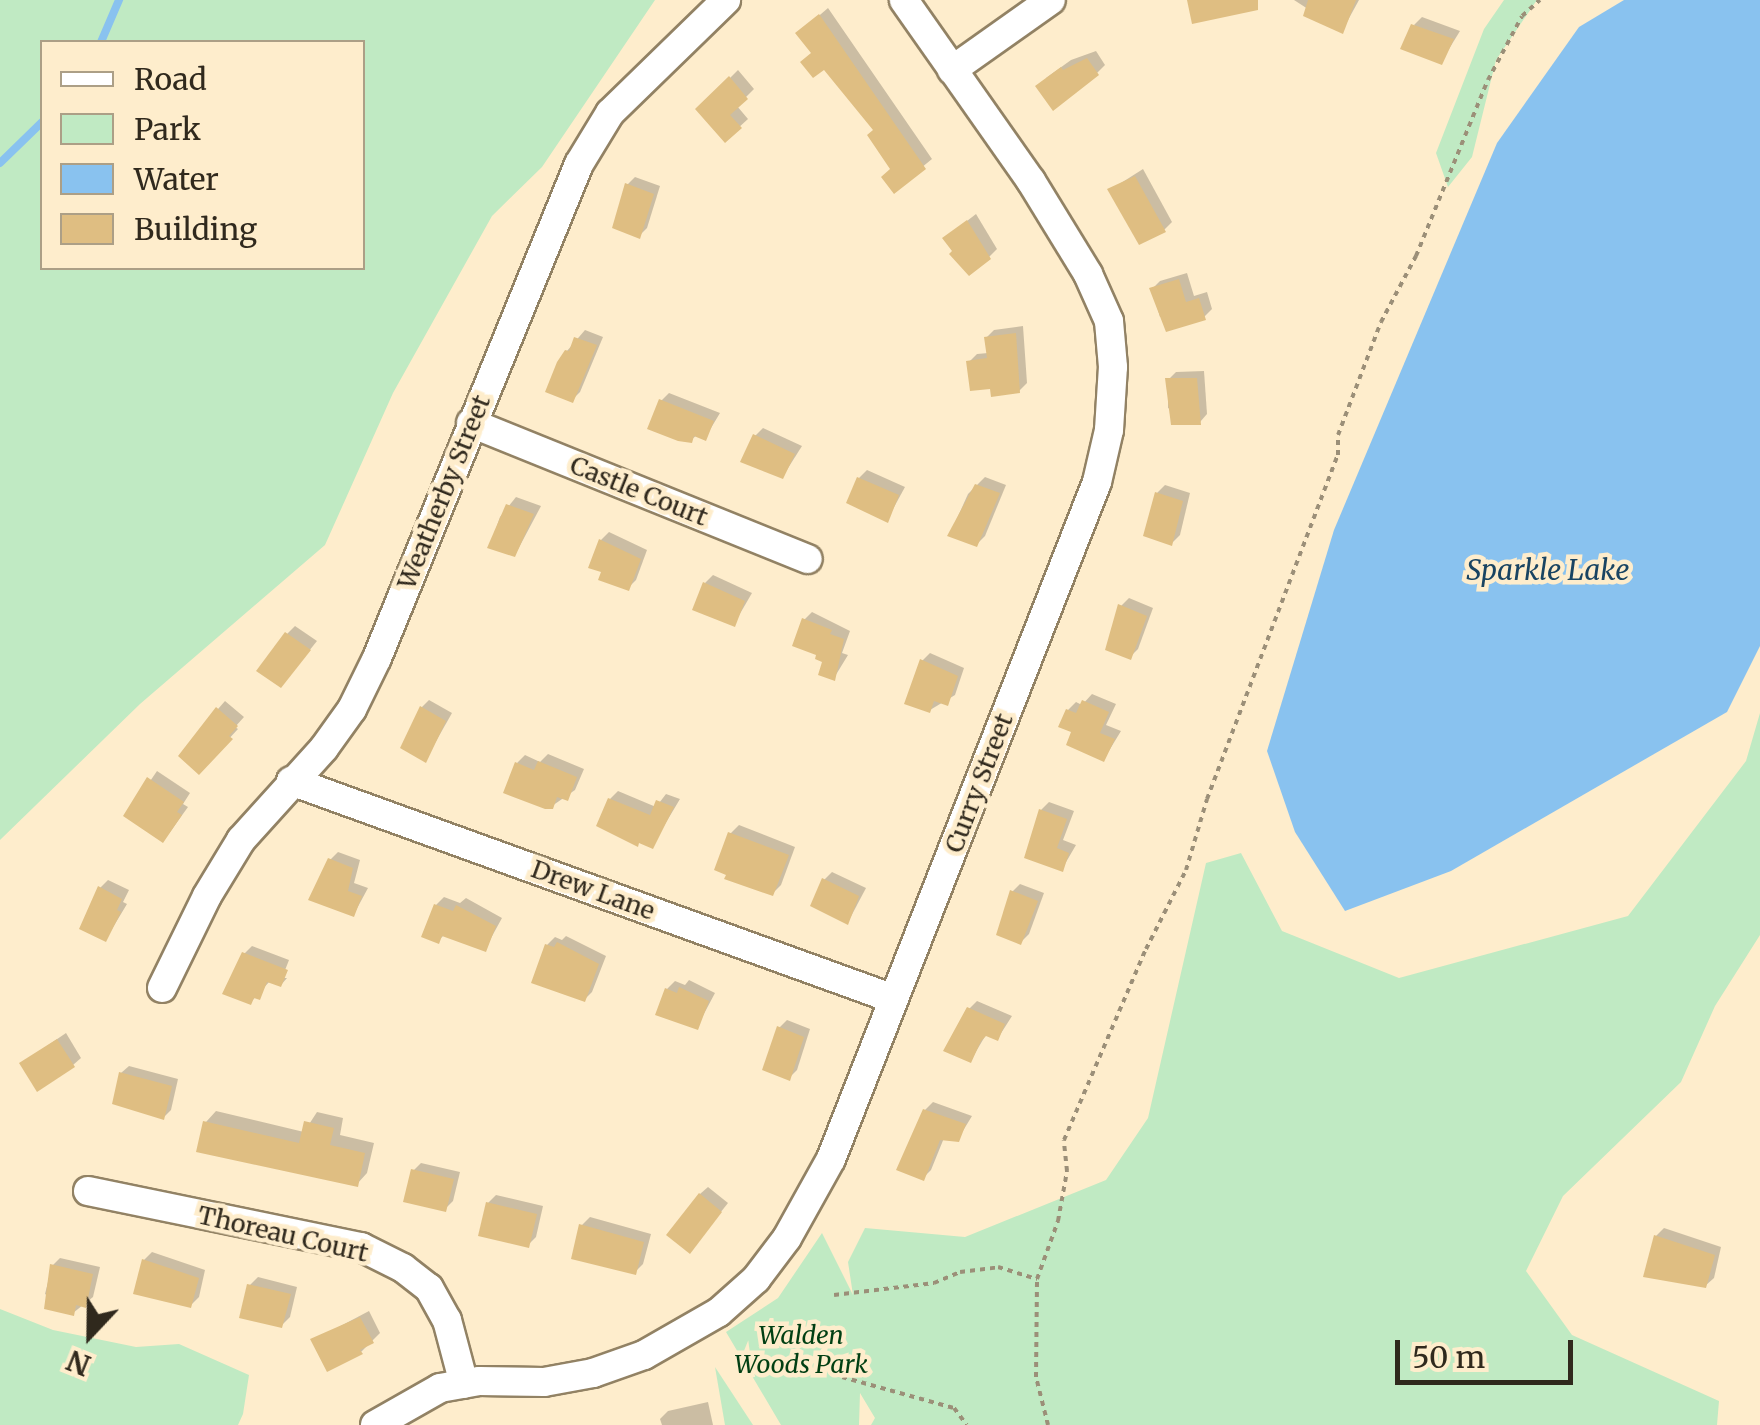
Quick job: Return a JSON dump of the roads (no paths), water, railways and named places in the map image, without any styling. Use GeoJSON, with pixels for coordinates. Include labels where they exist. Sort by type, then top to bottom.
{"type":"FeatureCollection","features":[{"type":"Feature","properties":{"kind":"street","name":"Weatherby Street"},"geometry":{"type":"LineString","coordinates":[[162,988],[232,854],[291,781],[324,748],[369,675],[579,164],[610,112],[726,0]]}},
{"type":"Feature","properties":{"kind":"street","name":"Curry Street"},"geometry":{"type":"LineString","coordinates":[[376,1425],[440,1388],[544,1382],[627,1361],[683,1336],[756,1279],[788,1238],[831,1160],[1098,482],[1111,398],[1109,321],[1088,274],[1031,181],[904,0]]}},
{"type":"Feature","properties":{"kind":"street"},"geometry":{"type":"LineString","coordinates":[[952,70],[1051,0]]}},
{"type":"Feature","properties":{"kind":"street","name":"Castle Court"},"geometry":{"type":"LineString","coordinates":[[471,423],[808,559]]}},
{"type":"Feature","properties":{"kind":"street","name":"Drew Lane"},"geometry":{"type":"LineString","coordinates":[[291,781],[894,999]]}},
{"type":"Feature","properties":{"kind":"street","name":"Thoreau Court"},"geometry":{"type":"LineString","coordinates":[[88,1191],[361,1247],[404,1268],[429,1288],[447,1320],[464,1384]]}},
{"type":"Feature","properties":{"kind":"water","name":"Sparkle Lake"},"geometry":{"type":"Polygon","coordinates":[[[1624,0],[1760,0],[1760,646],[1727,712],[1451,871],[1345,911],[1295,832],[1267,751],[1334,530],[1497,143],[1579,27],[1624,0]]]}},
{"type":"Feature","properties":{"kind":"waterway"},"geometry":{"type":"LineString","coordinates":[[102,40],[119,0]]}},
{"type":"Feature","properties":{"kind":"waterway"},"geometry":{"type":"LineString","coordinates":[[0,163],[40,124]]}},
{"type":"Feature","properties":{"kind":"park label","name":"Walden Woods Park"},"geometry":{"type":"Point","coordinates":[801,1350]}}]}
